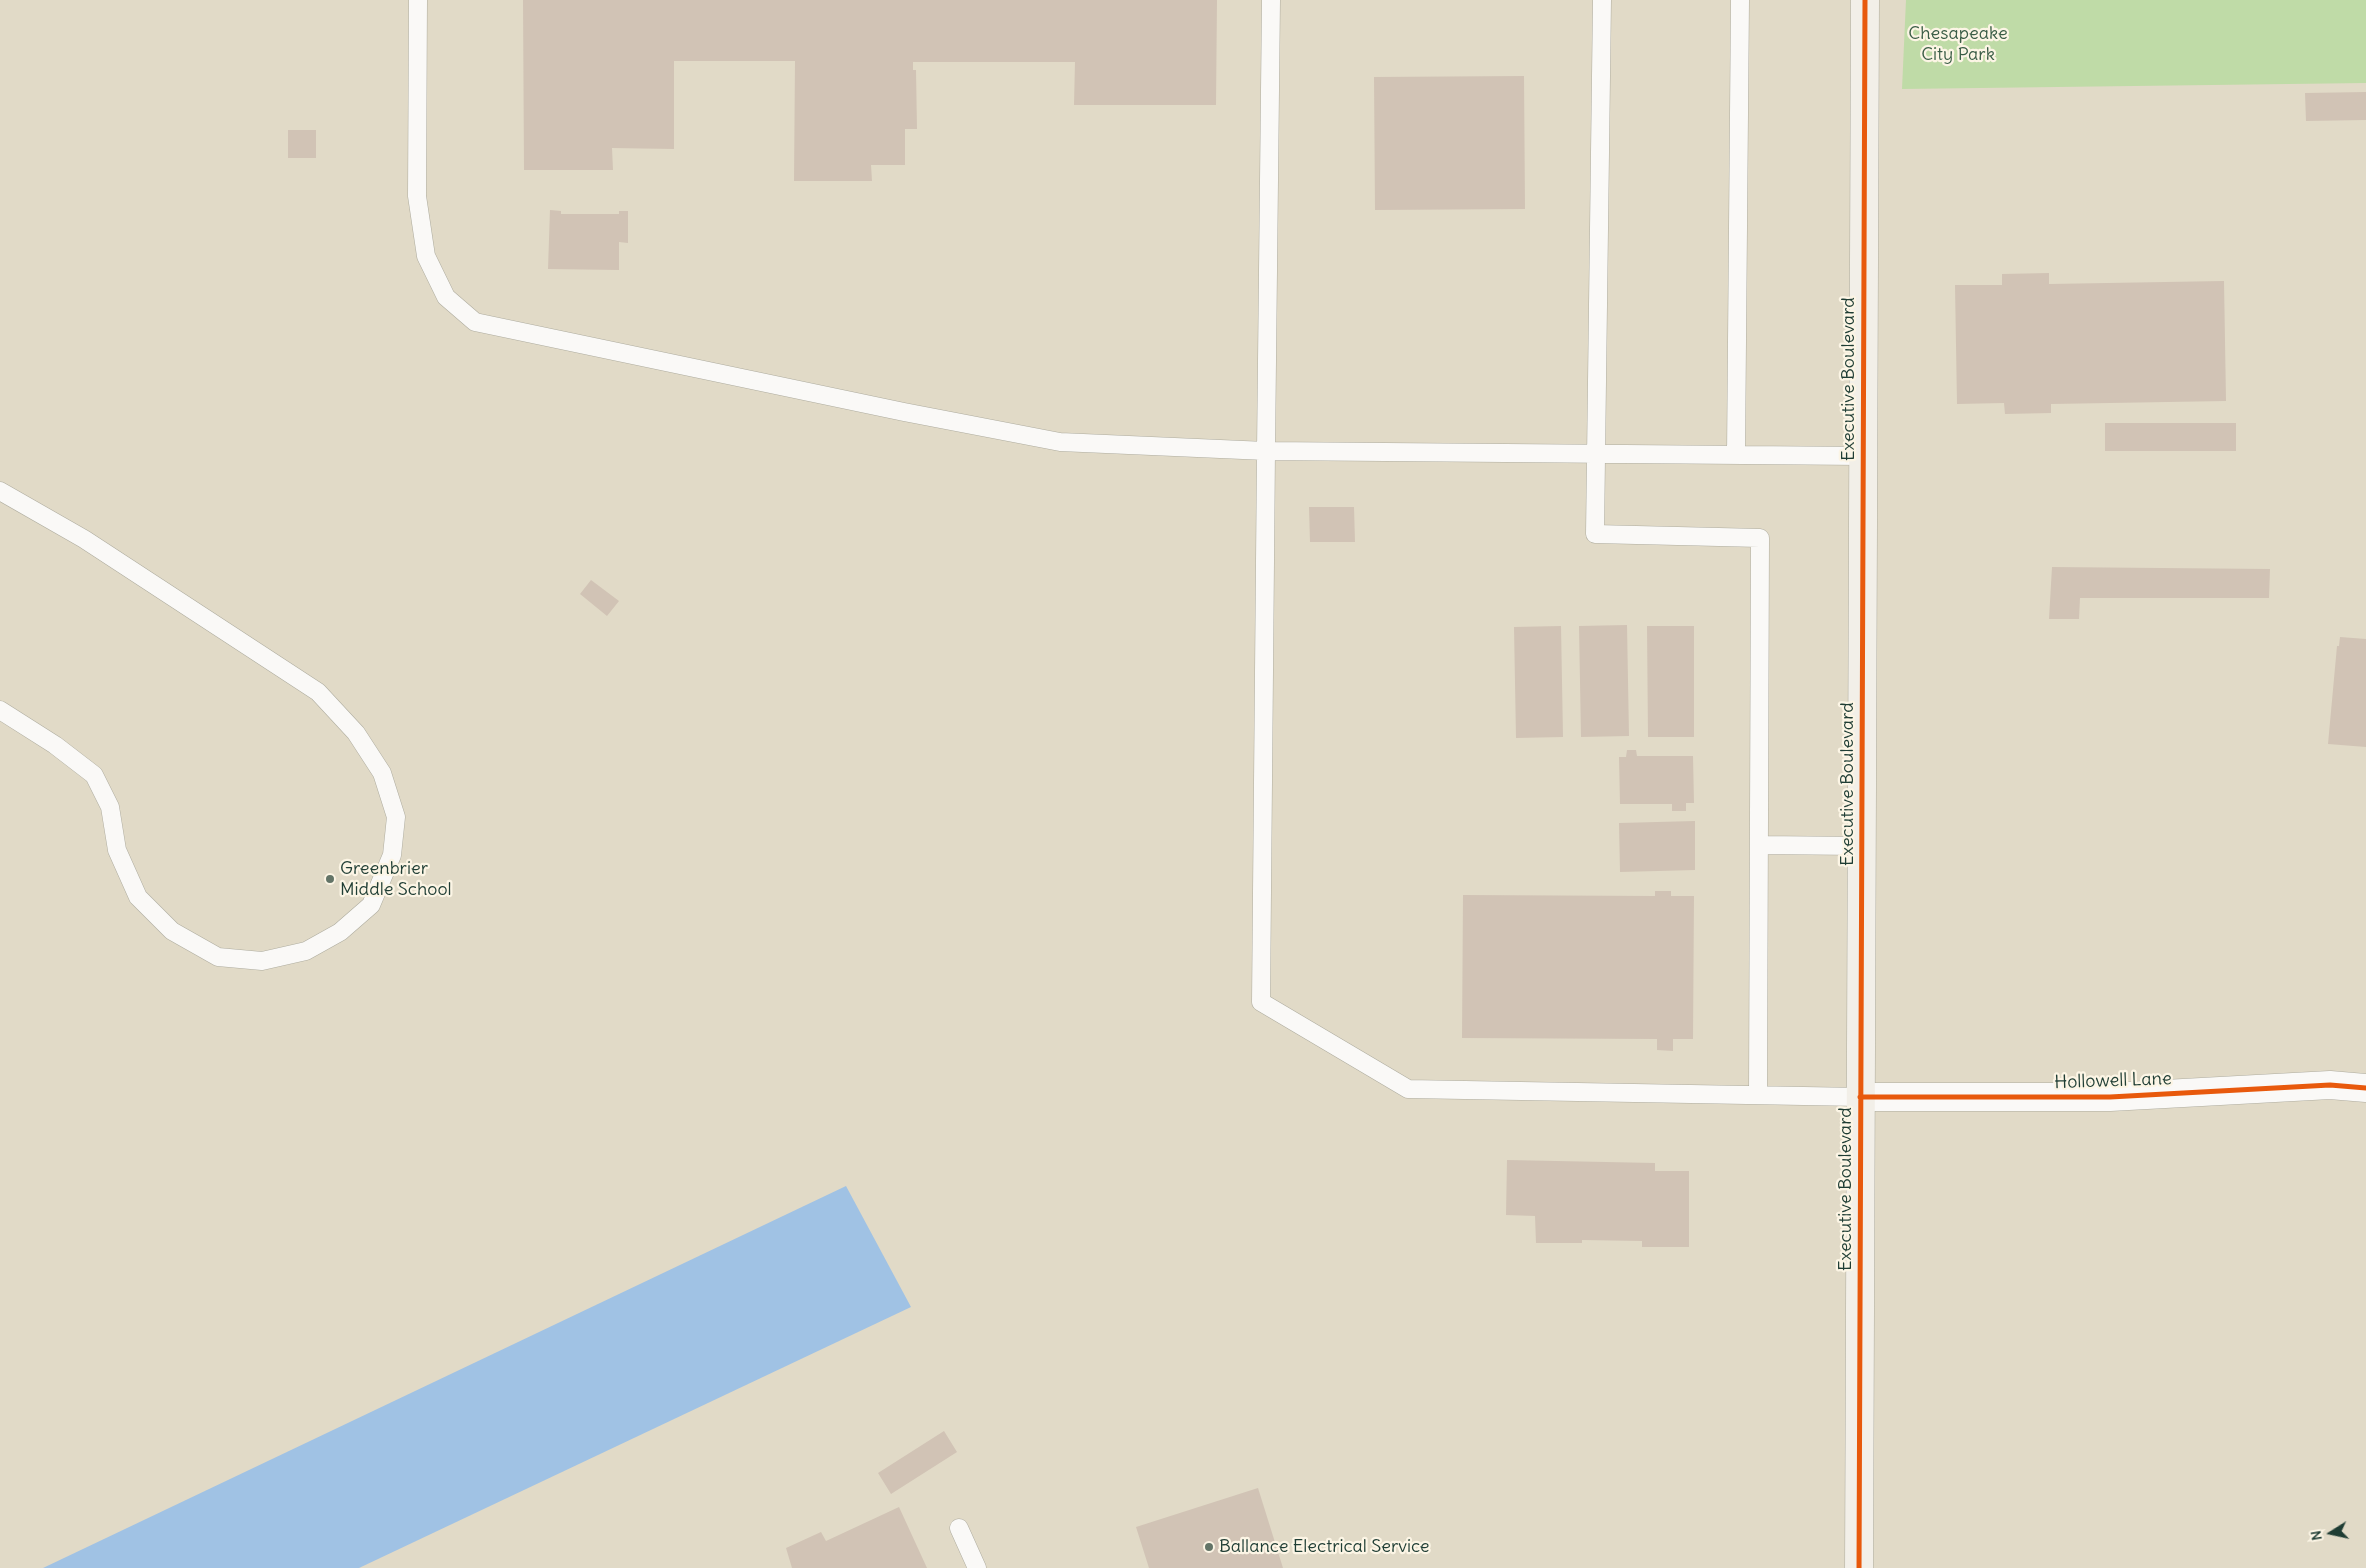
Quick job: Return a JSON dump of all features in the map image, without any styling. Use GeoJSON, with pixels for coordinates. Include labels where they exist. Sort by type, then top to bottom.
{"type":"FeatureCollection","features":[{"type":"Feature","properties":{"kind":"street","name":"Executive Boulevard"},"geometry":{"type":"LineString","coordinates":[[1859,1568],[1865,0]]}},
{"type":"Feature","properties":{"kind":"street","name":"Hollowell Lane"},"geometry":{"type":"LineString","coordinates":[[1860,1097],[2110,1097],[2330,1085],[2366,1088]]}},
{"type":"Feature","properties":{"kind":"lane"},"geometry":{"type":"LineString","coordinates":[[418,0],[417,196],[426,256],[446,297],[475,322],[904,412],[1060,442],[1266,451],[1863,456]]}},
{"type":"Feature","properties":{"kind":"lane"},"geometry":{"type":"LineString","coordinates":[[1271,0],[1261,1002],[1408,1089],[1860,1097]]}},
{"type":"Feature","properties":{"kind":"lane"},"geometry":{"type":"LineString","coordinates":[[1602,0],[1594,534],[1760,538],[1758,1095]]}},
{"type":"Feature","properties":{"kind":"lane"},"geometry":{"type":"LineString","coordinates":[[1736,455],[1740,0]]}},
{"type":"Feature","properties":{"kind":"lane"},"geometry":{"type":"LineString","coordinates":[[0,491],[84,539],[318,692],[356,733],[382,773],[396,817],[392,855],[371,905],[340,932],[306,951],[262,961],[218,957],[172,930],[138,897],[117,850],[110,806],[94,775],[55,745],[0,710]]}},
{"type":"Feature","properties":{"kind":"lane"},"geometry":{"type":"LineString","coordinates":[[1759,845],[1861,846]]}},
{"type":"Feature","properties":{"kind":"lane"},"geometry":{"type":"LineString","coordinates":[[958,1528],[977,1568]]}},
{"type":"Feature","properties":{"kind":"green space","name":"Chesapeake City Park"},"geometry":{"type":"Polygon","coordinates":[[[1906,0],[2366,0],[2366,83],[1902,89],[1906,0]]]}},
{"type":"Feature","properties":{"kind":"water"},"geometry":{"type":"Polygon","coordinates":[[[846,1186],[911,1307],[359,1568],[43,1568],[846,1186]]]}},
{"type":"Feature","properties":{"kind":"building"},"geometry":{"type":"Polygon","coordinates":[[[523,0],[1217,0],[1216,105],[1074,105],[1075,62],[913,62],[913,70],[916,70],[917,129],[905,129],[905,165],[871,165],[872,181],[794,181],[795,61],[674,61],[674,149],[612,148],[613,170],[524,170],[523,0]]]}},
{"type":"Feature","properties":{"kind":"building"},"geometry":{"type":"Polygon","coordinates":[[[1524,76],[1525,209],[1375,210],[1374,77],[1524,76]]]}},
{"type":"Feature","properties":{"kind":"building"},"geometry":{"type":"Polygon","coordinates":[[[2366,92],[2366,120],[2306,121],[2305,93],[2366,92]]]}},
{"type":"Feature","properties":{"kind":"building"},"geometry":{"type":"Polygon","coordinates":[[[288,130],[316,130],[316,158],[288,158],[288,130]]]}},
{"type":"Feature","properties":{"kind":"building"},"geometry":{"type":"Polygon","coordinates":[[[550,210],[561,211],[561,214],[619,214],[619,211],[628,211],[628,243],[619,242],[619,270],[548,269],[550,210]]]}},
{"type":"Feature","properties":{"kind":"building"},"geometry":{"type":"Polygon","coordinates":[[[2049,273],[2049,284],[2224,281],[2226,401],[2051,404],[2051,413],[2005,414],[2004,403],[1957,404],[1955,285],[2002,285],[2002,274],[2049,273]]]}},
{"type":"Feature","properties":{"kind":"building"},"geometry":{"type":"Polygon","coordinates":[[[2105,423],[2236,423],[2236,451],[2105,451],[2105,423]]]}},
{"type":"Feature","properties":{"kind":"building"},"geometry":{"type":"Polygon","coordinates":[[[1309,507],[1354,507],[1355,542],[1310,542],[1309,507]]]}},
{"type":"Feature","properties":{"kind":"building"},"geometry":{"type":"Polygon","coordinates":[[[2052,567],[2270,569],[2269,598],[2080,598],[2079,619],[2049,619],[2052,567]]]}},
{"type":"Feature","properties":{"kind":"building"},"geometry":{"type":"Polygon","coordinates":[[[591,580],[619,601],[607,616],[580,594],[591,580]]]}},
{"type":"Feature","properties":{"kind":"building"},"geometry":{"type":"Polygon","coordinates":[[[1627,625],[1629,736],[1581,737],[1579,626],[1627,625]]]}},
{"type":"Feature","properties":{"kind":"building"},"geometry":{"type":"Polygon","coordinates":[[[1561,626],[1563,737],[1516,738],[1514,627],[1561,626]]]}},
{"type":"Feature","properties":{"kind":"building"},"geometry":{"type":"Polygon","coordinates":[[[1647,626],[1694,626],[1694,737],[1648,737],[1647,626]]]}},
{"type":"Feature","properties":{"kind":"building"},"geometry":{"type":"Polygon","coordinates":[[[2340,637],[2366,639],[2366,747],[2328,744],[2337,646],[2339,646],[2340,637]]]}},
{"type":"Feature","properties":{"kind":"building"},"geometry":{"type":"Polygon","coordinates":[[[1627,750],[1636,750],[1637,756],[1693,756],[1694,803],[1686,803],[1686,811],[1672,811],[1672,804],[1620,804],[1619,757],[1626,757],[1627,750]]]}},
{"type":"Feature","properties":{"kind":"building"},"geometry":{"type":"Polygon","coordinates":[[[1695,821],[1695,870],[1620,872],[1619,823],[1695,821]]]}},
{"type":"Feature","properties":{"kind":"building"},"geometry":{"type":"Polygon","coordinates":[[[1655,891],[1671,891],[1671,896],[1694,896],[1693,1039],[1673,1039],[1673,1051],[1657,1050],[1657,1039],[1462,1038],[1463,895],[1655,896],[1655,891]]]}},
{"type":"Feature","properties":{"kind":"building"},"geometry":{"type":"Polygon","coordinates":[[[1507,1160],[1655,1163],[1655,1171],[1689,1171],[1689,1247],[1642,1247],[1642,1241],[1582,1240],[1582,1243],[1536,1243],[1535,1216],[1506,1215],[1507,1160]]]}},
{"type":"Feature","properties":{"kind":"building"},"geometry":{"type":"Polygon","coordinates":[[[944,1431],[957,1452],[891,1494],[878,1473],[944,1431]]]}},
{"type":"Feature","properties":{"kind":"building","name":"Ballance Electrical Service"},"geometry":{"type":"Polygon","coordinates":[[[1258,1488],[1283,1568],[1149,1568],[1136,1527],[1258,1488]]]}},
{"type":"Feature","properties":{"kind":"building"},"geometry":{"type":"Polygon","coordinates":[[[899,1507],[927,1568],[792,1568],[786,1548],[821,1532],[826,1541],[899,1507]]]}},
{"type":"Feature","properties":{"kind":"cycle path"},"geometry":{"type":"LineString","coordinates":[[1859,1568],[1865,0]]}},
{"type":"Feature","properties":{"kind":"cycle path"},"geometry":{"type":"LineString","coordinates":[[1860,1097],[2110,1097],[2330,1085],[2366,1088]]}},
{"type":"Feature","properties":{"kind":"place","name":"Greenbrier Middle School"},"geometry":{"type":"Point","coordinates":[330,879]}},
{"type":"Feature","properties":{"kind":"place","name":"Ballance Electrical Service"},"geometry":{"type":"Point","coordinates":[1209,1547]}}]}
